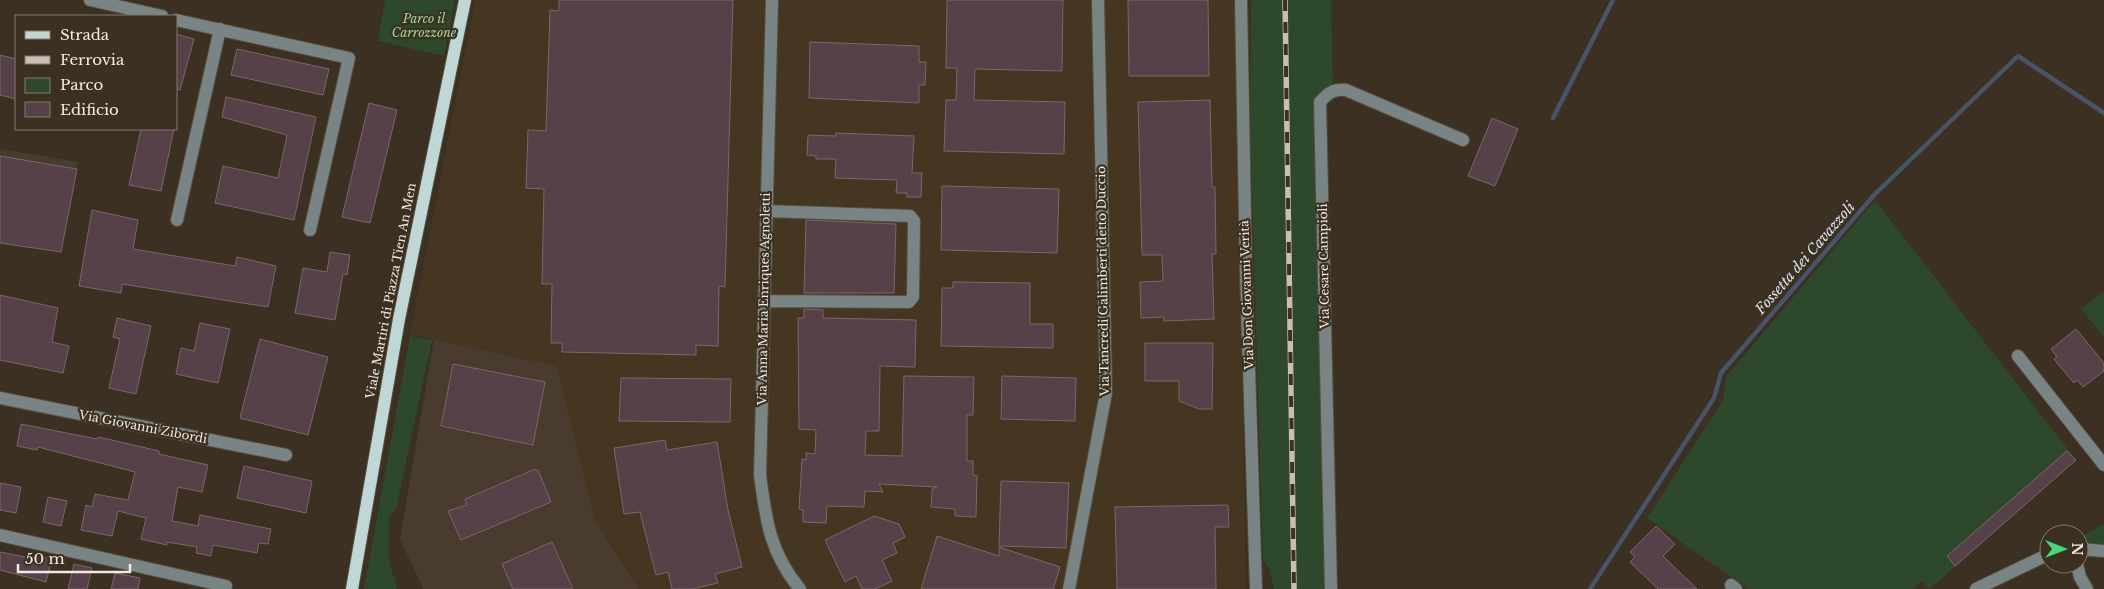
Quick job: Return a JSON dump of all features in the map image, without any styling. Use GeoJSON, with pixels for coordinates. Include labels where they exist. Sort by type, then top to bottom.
{"type":"FeatureCollection","features":[{"type":"Feature","properties":{"kind":"main road","name":"Viale Martiri di Piazza Tien An Men"},"geometry":{"type":"LineString","coordinates":[[352,589],[399,319],[465,0]]}},
{"type":"Feature","properties":{"kind":"street"},"geometry":{"type":"LineString","coordinates":[[90,0],[158,15]]}},
{"type":"Feature","properties":{"kind":"street","name":"Via Anna Maria Enriques Agnoletti"},"geometry":{"type":"LineString","coordinates":[[772,0],[760,475],[766,525],[785,571],[800,589]]}},
{"type":"Feature","properties":{"kind":"street","name":"Via Tancredi Galimberti detto Duccio"},"geometry":{"type":"LineString","coordinates":[[1069,589],[1106,393],[1098,0]]}},
{"type":"Feature","properties":{"kind":"street","name":"Via Don Giovanni Verità"},"geometry":{"type":"LineString","coordinates":[[1241,0],[1246,273],[1256,589]]}},
{"type":"Feature","properties":{"kind":"street"},"geometry":{"type":"LineString","coordinates":[[178,20],[349,58],[310,230]]}},
{"type":"Feature","properties":{"kind":"street"},"geometry":{"type":"LineString","coordinates":[[177,220],[220,30]]}},
{"type":"Feature","properties":{"kind":"street","name":"Via Cesare Campioli"},"geometry":{"type":"LineString","coordinates":[[1331,589],[1320,102],[1327,94],[1336,89],[1346,90],[1463,140]]}},
{"type":"Feature","properties":{"kind":"street"},"geometry":{"type":"LineString","coordinates":[[764,301],[909,302],[913,296],[914,221],[910,216],[766,211]]}},
{"type":"Feature","properties":{"kind":"street"},"geometry":{"type":"LineString","coordinates":[[2018,356],[2104,465]]}},
{"type":"Feature","properties":{"kind":"street","name":"Via Giovanni Zibordi"},"geometry":{"type":"LineString","coordinates":[[0,398],[286,455]]}},
{"type":"Feature","properties":{"kind":"street"},"geometry":{"type":"LineString","coordinates":[[0,536],[226,586]]}},
{"type":"Feature","properties":{"kind":"street"},"geometry":{"type":"LineString","coordinates":[[2089,550],[2104,551]]}},
{"type":"Feature","properties":{"kind":"street"},"geometry":{"type":"LineString","coordinates":[[1976,589],[2039,559]]}},
{"type":"Feature","properties":{"kind":"street"},"geometry":{"type":"LineString","coordinates":[[2079,574],[2087,589]]}},
{"type":"Feature","properties":{"kind":"shaded area"},"geometry":{"type":"Polygon","coordinates":[[[475,0],[1235,0],[1246,589],[639,589],[595,520],[557,366],[410,334],[475,0]]]}},
{"type":"Feature","properties":{"kind":"shaded area"},"geometry":{"type":"Polygon","coordinates":[[[0,149],[78,162],[69,209],[0,198],[0,149]]]}},
{"type":"Feature","properties":{"kind":"shaded area"},"geometry":{"type":"Polygon","coordinates":[[[434,339],[557,366],[595,520],[639,589],[423,589],[400,539],[434,339]]]}},
{"type":"Feature","properties":{"kind":"green space","name":"Parco il Carrozzone"},"geometry":{"type":"Polygon","coordinates":[[[385,0],[455,0],[444,56],[378,41],[385,0]]]}},
{"type":"Feature","properties":{"kind":"green space"},"geometry":{"type":"Polygon","coordinates":[[[1251,0],[1331,0],[1333,84],[1326,89],[1328,589],[1274,589],[1269,568],[1263,560],[1250,125],[1251,0]]]}},
{"type":"Feature","properties":{"kind":"green space"},"geometry":{"type":"Polygon","coordinates":[[[1875,200],[2076,460],[1930,589],[1922,581],[1912,589],[1748,589],[1647,518],[1723,400],[1726,377],[1875,200]]]}},
{"type":"Feature","properties":{"kind":"green space"},"geometry":{"type":"Polygon","coordinates":[[[2104,291],[2104,337],[2081,309],[2104,291]]]}},
{"type":"Feature","properties":{"kind":"green space"},"geometry":{"type":"Polygon","coordinates":[[[410,336],[432,340],[396,509],[389,516],[389,560],[397,589],[364,589],[410,336]]]}},
{"type":"Feature","properties":{"kind":"green space"},"geometry":{"type":"Polygon","coordinates":[[[2104,524],[2104,546],[2089,547],[2089,532],[2104,524]]]}},
{"type":"Feature","properties":{"kind":"building"},"geometry":{"type":"Polygon","coordinates":[[[559,0],[733,0],[725,287],[719,286],[718,346],[696,345],[696,355],[562,352],[562,343],[551,343],[552,284],[542,284],[544,189],[526,188],[528,130],[546,131],[550,10],[559,11],[559,0]]]}},
{"type":"Feature","properties":{"kind":"building"},"geometry":{"type":"Polygon","coordinates":[[[947,0],[1063,0],[1062,71],[975,69],[974,100],[1065,102],[1064,154],[944,151],[946,100],[956,100],[957,68],[946,68],[947,0]]]}},
{"type":"Feature","properties":{"kind":"building"},"geometry":{"type":"Polygon","coordinates":[[[1128,0],[1208,0],[1209,76],[1129,76],[1128,0]]]}},
{"type":"Feature","properties":{"kind":"building"},"geometry":{"type":"Polygon","coordinates":[[[178,35],[194,39],[180,90],[178,90],[178,35]]]}},
{"type":"Feature","properties":{"kind":"building"},"geometry":{"type":"Polygon","coordinates":[[[810,42],[919,46],[919,62],[926,62],[925,85],[919,85],[919,103],[809,98],[810,42]]]}},
{"type":"Feature","properties":{"kind":"building"},"geometry":{"type":"Polygon","coordinates":[[[237,49],[329,69],[323,95],[231,75],[237,49]]]}},
{"type":"Feature","properties":{"kind":"building"},"geometry":{"type":"Polygon","coordinates":[[[0,55],[15,59],[15,99],[0,95],[0,55]]]}},
{"type":"Feature","properties":{"kind":"building"},"geometry":{"type":"Polygon","coordinates":[[[226,97],[316,117],[294,220],[215,203],[223,166],[278,178],[287,135],[222,117],[226,97]]]}},
{"type":"Feature","properties":{"kind":"building"},"geometry":{"type":"Polygon","coordinates":[[[1210,100],[1212,187],[1215,187],[1216,254],[1212,254],[1214,319],[1164,321],[1164,317],[1141,318],[1140,282],[1163,281],[1162,255],[1142,255],[1138,102],[1210,100]]]}},
{"type":"Feature","properties":{"kind":"building"},"geometry":{"type":"Polygon","coordinates":[[[369,103],[397,110],[370,223],[342,217],[369,103]]]}},
{"type":"Feature","properties":{"kind":"building"},"geometry":{"type":"Polygon","coordinates":[[[1492,118],[1518,129],[1495,186],[1468,176],[1492,118]]]}},
{"type":"Feature","properties":{"kind":"building"},"geometry":{"type":"Polygon","coordinates":[[[141,130],[174,130],[161,191],[129,185],[141,130]]]}},
{"type":"Feature","properties":{"kind":"building"},"geometry":{"type":"Polygon","coordinates":[[[836,133],[914,136],[912,173],[922,173],[921,197],[907,197],[907,193],[896,193],[897,180],[835,178],[836,159],[816,159],[816,156],[807,155],[808,135],[836,136],[836,133]]]}},
{"type":"Feature","properties":{"kind":"building"},"geometry":{"type":"Polygon","coordinates":[[[0,156],[77,169],[61,252],[0,243],[0,156]]]}},
{"type":"Feature","properties":{"kind":"building"},"geometry":{"type":"Polygon","coordinates":[[[942,186],[1059,189],[1057,253],[941,250],[942,186]]]}},
{"type":"Feature","properties":{"kind":"building"},"geometry":{"type":"Polygon","coordinates":[[[92,210],[138,220],[133,249],[235,266],[237,257],[276,266],[268,307],[122,284],[121,293],[79,286],[92,210]]]}},
{"type":"Feature","properties":{"kind":"building"},"geometry":{"type":"Polygon","coordinates":[[[806,220],[896,224],[894,293],[804,293],[806,220]]]}},
{"type":"Feature","properties":{"kind":"building"},"geometry":{"type":"Polygon","coordinates":[[[330,252],[350,255],[347,275],[343,274],[335,320],[295,313],[303,268],[327,272],[330,252]]]}},
{"type":"Feature","properties":{"kind":"building"},"geometry":{"type":"Polygon","coordinates":[[[953,282],[1030,283],[1030,324],[1053,324],[1053,348],[941,346],[942,288],[953,288],[953,282]]]}},
{"type":"Feature","properties":{"kind":"building"},"geometry":{"type":"Polygon","coordinates":[[[0,295],[58,308],[52,342],[69,346],[63,373],[0,360],[0,295]]]}},
{"type":"Feature","properties":{"kind":"building"},"geometry":{"type":"Polygon","coordinates":[[[804,309],[823,310],[823,318],[916,320],[915,367],[880,366],[879,431],[866,431],[865,455],[902,456],[904,376],[974,377],[973,415],[967,415],[967,461],[973,461],[973,475],[977,476],[976,517],[955,516],[955,509],[931,507],[932,489],[937,487],[879,484],[883,492],[865,491],[864,507],[827,506],[826,523],[803,522],[803,510],[799,509],[802,459],[806,460],[806,453],[815,454],[816,430],[799,429],[798,318],[804,318],[804,309]]]}},
{"type":"Feature","properties":{"kind":"building"},"geometry":{"type":"Polygon","coordinates":[[[117,318],[151,326],[136,394],[109,388],[120,339],[113,337],[117,318]]]}},
{"type":"Feature","properties":{"kind":"building"},"geometry":{"type":"Polygon","coordinates":[[[200,323],[230,329],[218,383],[176,374],[181,348],[194,351],[200,323]]]}},
{"type":"Feature","properties":{"kind":"building"},"geometry":{"type":"Polygon","coordinates":[[[2076,329],[2104,363],[2104,371],[2083,387],[2077,380],[2074,383],[2054,359],[2057,357],[2051,349],[2076,329]]]}},
{"type":"Feature","properties":{"kind":"building"},"geometry":{"type":"Polygon","coordinates":[[[260,339],[328,357],[308,435],[240,418],[260,339]]]}},
{"type":"Feature","properties":{"kind":"building"},"geometry":{"type":"Polygon","coordinates":[[[1145,343],[1213,343],[1212,409],[1199,409],[1179,401],[1179,381],[1145,381],[1145,343]]]}},
{"type":"Feature","properties":{"kind":"building"},"geometry":{"type":"Polygon","coordinates":[[[453,364],[545,382],[533,445],[441,426],[453,364]]]}},
{"type":"Feature","properties":{"kind":"building"},"geometry":{"type":"Polygon","coordinates":[[[1002,376],[1076,378],[1075,421],[1001,419],[1002,376]]]}},
{"type":"Feature","properties":{"kind":"building"},"geometry":{"type":"Polygon","coordinates":[[[621,378],[731,379],[730,422],[619,421],[621,378]]]}},
{"type":"Feature","properties":{"kind":"building"},"geometry":{"type":"Polygon","coordinates":[[[21,424],[97,439],[98,437],[112,440],[159,451],[159,454],[208,465],[202,492],[178,487],[172,521],[198,526],[200,515],[271,529],[268,544],[259,543],[257,553],[213,545],[211,556],[196,553],[197,547],[167,542],[167,545],[141,539],[146,518],[118,511],[112,536],[81,530],[86,505],[92,507],[95,494],[128,500],[135,472],[38,447],[37,450],[17,446],[21,424]]]}},
{"type":"Feature","properties":{"kind":"building"},"geometry":{"type":"Polygon","coordinates":[[[665,440],[667,450],[717,442],[728,510],[742,567],[715,574],[718,583],[692,589],[672,589],[668,572],[656,575],[640,512],[624,514],[614,448],[665,440]]]}},
{"type":"Feature","properties":{"kind":"building"},"geometry":{"type":"Polygon","coordinates":[[[2067,451],[2076,460],[1955,566],[1947,556],[2067,451]]]}},
{"type":"Feature","properties":{"kind":"building"},"geometry":{"type":"Polygon","coordinates":[[[244,466],[312,481],[306,513],[237,498],[244,466]]]}},
{"type":"Feature","properties":{"kind":"building"},"geometry":{"type":"Polygon","coordinates":[[[533,470],[538,470],[551,502],[461,540],[448,511],[467,505],[465,499],[533,470]]]}},
{"type":"Feature","properties":{"kind":"building"},"geometry":{"type":"Polygon","coordinates":[[[1001,481],[1069,483],[1066,548],[999,546],[1001,481]]]}},
{"type":"Feature","properties":{"kind":"building"},"geometry":{"type":"Polygon","coordinates":[[[0,483],[21,487],[16,513],[0,510],[0,483]]]}},
{"type":"Feature","properties":{"kind":"building"},"geometry":{"type":"Polygon","coordinates":[[[48,497],[67,501],[61,526],[43,522],[48,497]]]}},
{"type":"Feature","properties":{"kind":"building"},"geometry":{"type":"Polygon","coordinates":[[[1228,505],[1229,527],[1215,527],[1216,589],[1117,589],[1115,507],[1228,505]]]}},
{"type":"Feature","properties":{"kind":"building"},"geometry":{"type":"Polygon","coordinates":[[[874,516],[899,524],[905,537],[893,543],[897,553],[882,560],[892,581],[875,589],[862,589],[856,576],[845,582],[825,540],[874,516]]]}},
{"type":"Feature","properties":{"kind":"building"},"geometry":{"type":"Polygon","coordinates":[[[1656,526],[1675,544],[1663,556],[1697,589],[1658,589],[1630,562],[1635,557],[1630,552],[1656,526]]]}},
{"type":"Feature","properties":{"kind":"building"},"geometry":{"type":"Polygon","coordinates":[[[937,536],[999,556],[999,547],[1060,567],[1053,589],[921,589],[937,536]]]}},
{"type":"Feature","properties":{"kind":"building"},"geometry":{"type":"Polygon","coordinates":[[[552,542],[573,589],[513,589],[502,564],[552,542]]]}},
{"type":"Feature","properties":{"kind":"building"},"geometry":{"type":"Polygon","coordinates":[[[0,552],[30,558],[31,554],[52,559],[46,582],[0,570],[0,552]]]}},
{"type":"Feature","properties":{"kind":"building"},"geometry":{"type":"Polygon","coordinates":[[[74,564],[92,568],[87,589],[68,589],[74,564]]]}},
{"type":"Feature","properties":{"kind":"building"},"geometry":{"type":"Polygon","coordinates":[[[115,573],[140,578],[138,589],[111,589],[115,573]]]}},
{"type":"Feature","properties":{"kind":"waterway"},"geometry":{"type":"LineString","coordinates":[[1553,118],[1613,0]]}},
{"type":"Feature","properties":{"kind":"waterway","name":"Fossetta dei Cavazzoli"},"geometry":{"type":"LineString","coordinates":[[1590,589],[1714,398],[1721,373],[1874,195],[2018,56],[2104,113]]}},
{"type":"Feature","properties":{"kind":"railway"},"geometry":{"type":"LineString","coordinates":[[1285,0],[1294,589]]}}]}
